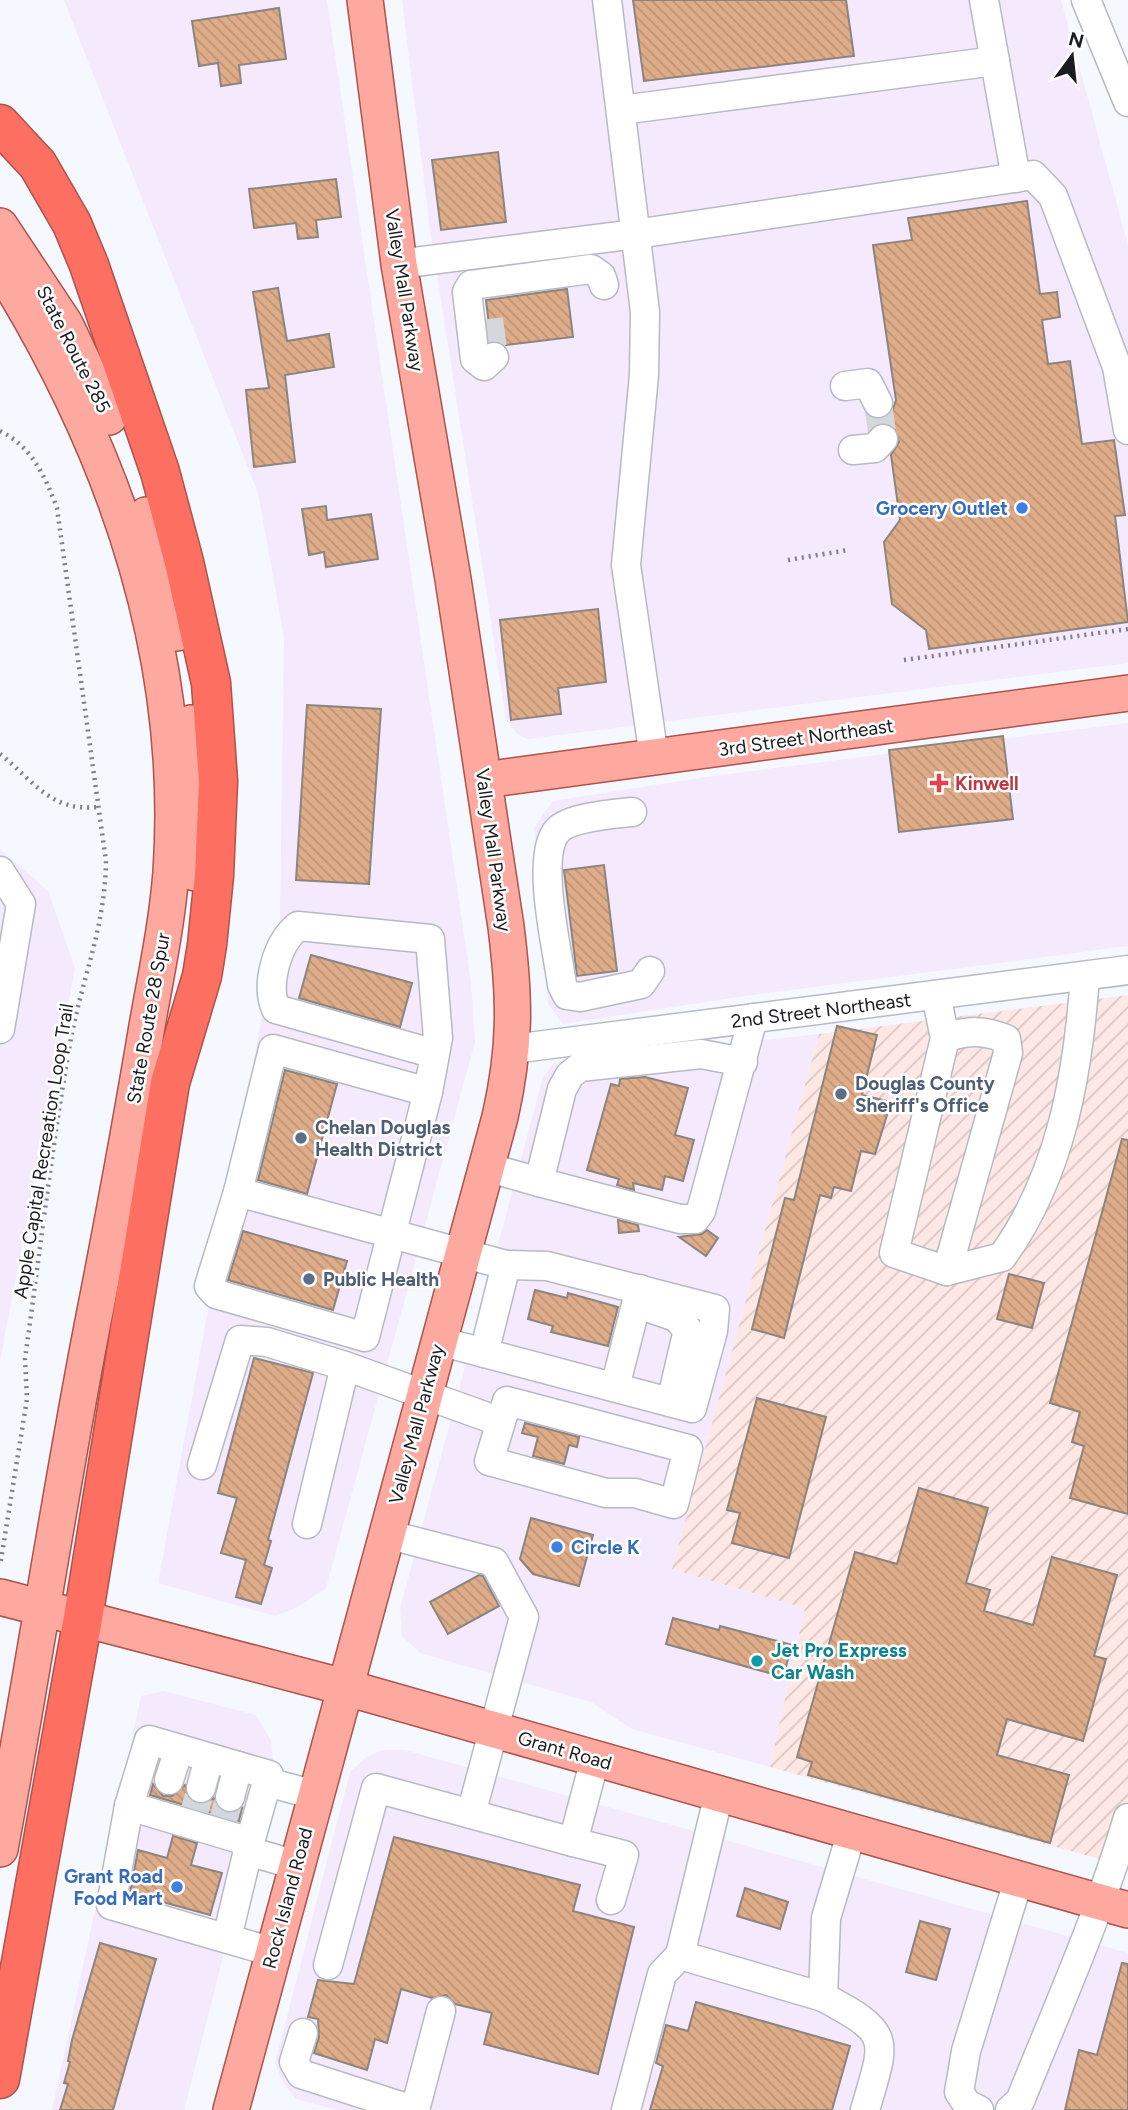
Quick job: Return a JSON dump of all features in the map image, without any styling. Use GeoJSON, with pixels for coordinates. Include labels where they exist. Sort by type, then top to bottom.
{"type":"FeatureCollection","features":[{"type":"Feature","properties":{"kind":"highway"},"geometry":{"type":"LineString","coordinates":[[0,124],[38,165],[72,224],[89,265],[120,440],[184,562],[211,682],[217,756],[214,876],[202,976],[170,1083],[83,1618],[0,2079]]}},
{"type":"Feature","properties":{"kind":"main road","name":"Valley Mall Parkway"},"geometry":{"type":"LineString","coordinates":[[344,1687],[486,1167],[513,1049],[513,981],[484,780],[399,264],[365,0]]}},
{"type":"Feature","properties":{"kind":"main road","name":"State Route 285"},"geometry":{"type":"LineString","coordinates":[[0,226],[65,324],[120,440]]}},
{"type":"Feature","properties":{"kind":"main road","name":"State Route 285"},"geometry":{"type":"LineString","coordinates":[[0,267],[53,355],[120,440]]}},
{"type":"Feature","properties":{"kind":"main road","name":"State Route 28 Spur"},"geometry":{"type":"LineString","coordinates":[[0,1849],[137,1087],[164,927],[172,852],[170,750],[159,655],[132,548],[120,440]]}},
{"type":"Feature","properties":{"kind":"main road","name":"3rd Street Northeast"},"geometry":{"type":"LineString","coordinates":[[484,780],[1128,693]]}},
{"type":"Feature","properties":{"kind":"main road","name":"Grant Road"},"geometry":{"type":"LineString","coordinates":[[0,1597],[344,1687],[1115,1906]]}},
{"type":"Feature","properties":{"kind":"main road","name":"Rock Island Road"},"geometry":{"type":"LineString","coordinates":[[232,2110],[344,1687]]}},
{"type":"Feature","properties":{"kind":"street"},"geometry":{"type":"LineString","coordinates":[[607,0],[636,234],[646,344],[626,565],[654,757]]}},
{"type":"Feature","properties":{"kind":"street"},"geometry":{"type":"LineString","coordinates":[[984,0],[1016,178]]}},
{"type":"Feature","properties":{"kind":"street"},"geometry":{"type":"LineString","coordinates":[[1086,0],[1128,102]]}},
{"type":"Feature","properties":{"kind":"street"},"geometry":{"type":"LineString","coordinates":[[621,110],[995,61]]}},
{"type":"Feature","properties":{"kind":"street"},"geometry":{"type":"LineString","coordinates":[[399,264],[636,234],[1033,175],[1053,196],[1117,367],[1128,430]]}},
{"type":"Feature","properties":{"kind":"street"},"geometry":{"type":"LineString","coordinates":[[489,365],[475,359],[467,292],[471,285],[591,268],[601,276],[604,285]]}},
{"type":"Feature","properties":{"kind":"street"},"geometry":{"type":"LineString","coordinates":[[483,284],[484,319]]}},
{"type":"Feature","properties":{"kind":"street"},"geometry":{"type":"LineString","coordinates":[[845,386],[868,383],[878,402]]}},
{"type":"Feature","properties":{"kind":"street"},"geometry":{"type":"LineString","coordinates":[[853,450],[875,447],[883,439]]}},
{"type":"Feature","properties":{"kind":"street"},"geometry":{"type":"LineString","coordinates":[[632,812],[577,821],[558,830],[548,848],[547,873],[562,985],[567,995],[580,997],[641,985],[650,971]]}},
{"type":"Feature","properties":{"kind":"street"},"geometry":{"type":"LineString","coordinates":[[0,870],[21,904],[0,1029]]}},
{"type":"Feature","properties":{"kind":"street"},"geometry":{"type":"LineString","coordinates":[[428,1092],[273,1049],[238,1192],[209,1286],[216,1294],[365,1337],[428,1092],[438,1038],[430,939],[298,926],[285,936],[280,948],[271,997],[276,1009],[435,1054]]}},
{"type":"Feature","properties":{"kind":"street","name":"2nd Street Northeast"},"geometry":{"type":"LineString","coordinates":[[513,1049],[1128,970]]}},
{"type":"Feature","properties":{"kind":"street"},"geometry":{"type":"LineString","coordinates":[[936,995],[945,1038],[894,1253],[947,1271],[1002,1257],[1025,1226],[1040,1195],[1058,1144],[1075,1065],[1085,976]]}},
{"type":"Feature","properties":{"kind":"street"},"geometry":{"type":"LineString","coordinates":[[486,1167],[680,1219],[695,1219],[701,1210],[753,1018]]}},
{"type":"Feature","properties":{"kind":"street"},"geometry":{"type":"LineString","coordinates":[[945,1038],[965,1031],[989,1032],[1006,1039],[1008,1053],[947,1271]]}},
{"type":"Feature","properties":{"kind":"street"},"geometry":{"type":"LineString","coordinates":[[539,1182],[562,1089],[570,1074],[580,1067],[710,1053],[743,1062]]}},
{"type":"Feature","properties":{"kind":"street"},"geometry":{"type":"LineString","coordinates":[[238,1192],[506,1265],[547,1265],[638,1297],[715,1309],[713,1331],[682,1405],[692,1435],[674,1504],[635,1493],[606,1493],[489,1461],[507,1401],[688,1449]]}},
{"type":"Feature","properties":{"kind":"street"},"geometry":{"type":"LineString","coordinates":[[484,1353],[506,1265]]}},
{"type":"Feature","properties":{"kind":"street"},"geometry":{"type":"LineString","coordinates":[[615,1387],[638,1297]]}},
{"type":"Feature","properties":{"kind":"street"},"geometry":{"type":"LineString","coordinates":[[202,1465],[240,1340],[267,1342],[345,1366],[424,1397],[501,1422]]}},
{"type":"Feature","properties":{"kind":"street"},"geometry":{"type":"LineString","coordinates":[[439,1341],[682,1405]]}},
{"type":"Feature","properties":{"kind":"street"},"geometry":{"type":"LineString","coordinates":[[307,1524],[345,1366]]}},
{"type":"Feature","properties":{"kind":"street"},"geometry":{"type":"LineString","coordinates":[[386,1534],[494,1562],[524,1617],[471,1814]]}},
{"type":"Feature","properties":{"kind":"street"},"geometry":{"type":"LineString","coordinates":[[227,1938],[269,1775],[149,1740],[129,1806],[111,1905],[273,1952]]}},
{"type":"Feature","properties":{"kind":"street"},"geometry":{"type":"LineString","coordinates":[[163,1800],[179,1749]]}},
{"type":"Feature","properties":{"kind":"street"},"geometry":{"type":"LineString","coordinates":[[201,1788],[209,1758]]}},
{"type":"Feature","properties":{"kind":"street"},"geometry":{"type":"LineString","coordinates":[[573,1842],[595,1759]]}},
{"type":"Feature","properties":{"kind":"street"},"geometry":{"type":"LineString","coordinates":[[224,1818],[238,1766]]}},
{"type":"Feature","properties":{"kind":"street"},"geometry":{"type":"LineString","coordinates":[[267,1782],[315,1795]]}},
{"type":"Feature","properties":{"kind":"street"},"geometry":{"type":"LineString","coordinates":[[328,1965],[376,1788],[624,1855],[611,1900]]}},
{"type":"Feature","properties":{"kind":"street"},"geometry":{"type":"LineString","coordinates":[[626,2110],[662,1974],[680,1955],[719,1794]]}},
{"type":"Feature","properties":{"kind":"street"},"geometry":{"type":"LineString","coordinates":[[129,1806],[163,1800],[224,1818],[249,1846],[296,1865]]}},
{"type":"Feature","properties":{"kind":"street"},"geometry":{"type":"LineString","coordinates":[[823,1997],[826,1918],[852,1831]]}},
{"type":"Feature","properties":{"kind":"street"},"geometry":{"type":"LineString","coordinates":[[1010,2110],[1020,2101],[1115,1906],[1126,1833]]}},
{"type":"Feature","properties":{"kind":"street"},"geometry":{"type":"LineString","coordinates":[[979,2110],[967,2104],[959,2092],[961,2078],[966,2052],[1019,1878]]}},
{"type":"Feature","properties":{"kind":"street"},"geometry":{"type":"LineString","coordinates":[[680,1955],[823,1997],[862,2018],[877,2035],[881,2052],[865,2110]]}},
{"type":"Feature","properties":{"kind":"street"},"geometry":{"type":"LineString","coordinates":[[303,2033],[294,2062],[301,2074],[414,2110],[441,2011]]}},
{"type":"Feature","properties":{"kind":"path","name":"Apple Capital Recreation Loop Trail"},"geometry":{"type":"LineString","coordinates":[[0,431],[14,438],[31,455],[45,476],[57,509],[106,861],[105,899],[72,1035],[64,1083],[25,1359],[27,1399],[0,1566]]}},
{"type":"Feature","properties":{"kind":"path"},"geometry":{"type":"LineString","coordinates":[[788,560],[848,550]]}},
{"type":"Feature","properties":{"kind":"path"},"geometry":{"type":"LineString","coordinates":[[904,660],[1128,629]]}},
{"type":"Feature","properties":{"kind":"path"},"geometry":{"type":"LineString","coordinates":[[0,754],[52,800],[79,809],[97,807]]}},
{"type":"Feature","properties":{"kind":"shaded area"},"geometry":{"type":"Polygon","coordinates":[[[64,0],[327,0],[471,983],[475,1042],[326,1588],[298,1607],[275,1616],[158,1583],[280,918],[284,637],[258,493],[64,0]]]}},
{"type":"Feature","properties":{"kind":"shaded area"},"geometry":{"type":"Polygon","coordinates":[[[402,0],[1061,0],[1128,245],[1128,663],[527,739],[517,734],[506,719],[430,229],[402,0]]]}},
{"type":"Feature","properties":{"kind":"shaded area"},"geometry":{"type":"Polygon","coordinates":[[[1128,723],[1128,946],[738,997],[563,1024],[548,1004],[534,827],[553,801],[706,777],[1128,723]]]}},
{"type":"Feature","properties":{"kind":"shaded area"},"geometry":{"type":"Polygon","coordinates":[[[0,849],[48,891],[75,968],[0,1361],[0,849]]]}},
{"type":"Feature","properties":{"kind":"shaded area"},"geometry":{"type":"Polygon","coordinates":[[[1128,995],[1128,1867],[770,1767],[805,1608],[672,1569],[819,1034],[1128,995]]]}},
{"type":"Feature","properties":{"kind":"shaded area"},"geometry":{"type":"Polygon","coordinates":[[[819,1034],[672,1569],[805,1608],[770,1767],[632,1729],[591,1702],[420,1653],[402,1636],[400,1609],[543,1077],[554,1063],[819,1034]]]}},
{"type":"Feature","properties":{"kind":"shaded area"},"geometry":{"type":"Polygon","coordinates":[[[163,1691],[256,1715],[271,1740],[273,1762],[184,2110],[52,2110],[141,1696],[163,1691]]]}},
{"type":"Feature","properties":{"kind":"shaded area"},"geometry":{"type":"Polygon","coordinates":[[[382,1750],[405,1750],[1128,1953],[1128,2110],[337,2110],[296,2099],[283,2083],[275,2063],[350,1772],[365,1758],[382,1750]]]}},
{"type":"Feature","properties":{"kind":"building"},"geometry":{"type":"Polygon","coordinates":[[[633,0],[846,0],[854,56],[644,81],[633,0]]]}},
{"type":"Feature","properties":{"kind":"building"},"geometry":{"type":"Polygon","coordinates":[[[279,8],[286,59],[239,65],[241,83],[221,86],[218,63],[199,66],[192,21],[279,8]]]}},
{"type":"Feature","properties":{"kind":"building"},"geometry":{"type":"Polygon","coordinates":[[[498,152],[506,222],[441,230],[432,160],[498,152]]]}},
{"type":"Feature","properties":{"kind":"building"},"geometry":{"type":"Polygon","coordinates":[[[336,179],[341,217],[316,220],[318,237],[298,239],[296,223],[254,228],[249,189],[336,179]]]}},
{"type":"Feature","properties":{"kind":"building"},"geometry":{"type":"Polygon","coordinates":[[[1027,201],[1040,294],[1057,292],[1060,317],[1042,320],[1048,364],[1070,361],[1082,444],[1114,440],[1125,515],[1115,516],[1128,622],[929,649],[926,630],[892,604],[884,542],[900,520],[891,455],[899,442],[893,426],[886,423],[872,427],[870,417],[886,417],[892,412],[896,400],[873,245],[912,240],[908,218],[1027,201]]]}},
{"type":"Feature","properties":{"kind":"building"},"geometry":{"type":"Polygon","coordinates":[[[278,288],[287,341],[329,334],[334,367],[285,375],[295,462],[254,467],[246,390],[269,388],[253,292],[278,288]]]}},
{"type":"Feature","properties":{"kind":"building"},"geometry":{"type":"Polygon","coordinates":[[[567,289],[573,337],[506,345],[491,341],[486,300],[567,289]]]}},
{"type":"Feature","properties":{"kind":"building"},"geometry":{"type":"Polygon","coordinates":[[[326,506],[327,520],[371,514],[378,559],[326,567],[324,552],[309,555],[302,509],[326,506]]]}},
{"type":"Feature","properties":{"kind":"building"},"geometry":{"type":"Polygon","coordinates":[[[598,609],[606,682],[558,688],[561,714],[511,720],[500,620],[598,609]]]}},
{"type":"Feature","properties":{"kind":"building"},"geometry":{"type":"Polygon","coordinates":[[[307,705],[381,709],[369,884],[296,880],[307,705]]]}},
{"type":"Feature","properties":{"kind":"building"},"geometry":{"type":"Polygon","coordinates":[[[1003,736],[1013,819],[899,832],[889,750],[1003,736]]]}},
{"type":"Feature","properties":{"kind":"building"},"geometry":{"type":"Polygon","coordinates":[[[604,865],[617,971],[577,976],[564,870],[604,865]]]}},
{"type":"Feature","properties":{"kind":"building"},"geometry":{"type":"Polygon","coordinates":[[[311,955],[412,983],[400,1027],[299,998],[311,955]]]}},
{"type":"Feature","properties":{"kind":"building"},"geometry":{"type":"Polygon","coordinates":[[[837,1026],[877,1035],[862,1095],[891,1102],[875,1154],[861,1151],[851,1191],[834,1187],[831,1198],[820,1195],[784,1338],[752,1329],[785,1198],[794,1200],[837,1026]]]}},
{"type":"Feature","properties":{"kind":"building"},"geometry":{"type":"Polygon","coordinates":[[[285,1070],[337,1084],[307,1194],[258,1180],[285,1070]]]}},
{"type":"Feature","properties":{"kind":"building"},"geometry":{"type":"Polygon","coordinates":[[[645,1077],[688,1088],[675,1135],[694,1140],[683,1181],[665,1176],[662,1190],[633,1183],[634,1190],[617,1185],[619,1179],[587,1170],[611,1084],[619,1086],[620,1079],[645,1077]]]}},
{"type":"Feature","properties":{"kind":"building"},"geometry":{"type":"Polygon","coordinates":[[[1122,1139],[1128,1140],[1128,1514],[1070,1498],[1084,1446],[1072,1442],[1080,1412],[1050,1403],[1122,1139]]]}},
{"type":"Feature","properties":{"kind":"building"},"geometry":{"type":"Polygon","coordinates":[[[618,1220],[638,1225],[639,1231],[619,1233],[618,1220]]]}},
{"type":"Feature","properties":{"kind":"building"},"geometry":{"type":"Polygon","coordinates":[[[707,1230],[718,1238],[706,1256],[679,1237],[702,1234],[707,1230]]]}},
{"type":"Feature","properties":{"kind":"building"},"geometry":{"type":"Polygon","coordinates":[[[243,1231],[347,1261],[333,1310],[228,1280],[243,1231]]]}},
{"type":"Feature","properties":{"kind":"building"},"geometry":{"type":"Polygon","coordinates":[[[1009,1274],[1044,1283],[1032,1328],[997,1319],[1009,1274]]]}},
{"type":"Feature","properties":{"kind":"building"},"geometry":{"type":"Polygon","coordinates":[[[535,1290],[567,1298],[568,1293],[618,1307],[608,1346],[551,1332],[553,1326],[528,1319],[535,1290]]]}},
{"type":"Feature","properties":{"kind":"building"},"geometry":{"type":"Polygon","coordinates":[[[254,1358],[313,1373],[268,1540],[271,1541],[264,1565],[272,1568],[261,1604],[236,1597],[246,1560],[221,1553],[237,1498],[218,1493],[254,1358]]]}},
{"type":"Feature","properties":{"kind":"building"},"geometry":{"type":"Polygon","coordinates":[[[757,1398],[826,1417],[789,1558],[732,1543],[740,1513],[727,1510],[757,1398]]]}},
{"type":"Feature","properties":{"kind":"building"},"geometry":{"type":"Polygon","coordinates":[[[525,1423],[579,1437],[577,1447],[569,1445],[564,1464],[533,1456],[538,1437],[522,1433],[525,1423]]]}},
{"type":"Feature","properties":{"kind":"building"},"geometry":{"type":"Polygon","coordinates":[[[919,1488],[988,1508],[966,1583],[990,1590],[984,1611],[1033,1625],[1052,1557],[1117,1575],[1094,1656],[1106,1659],[1083,1741],[1007,1719],[997,1755],[1069,1775],[1050,1843],[808,1775],[812,1762],[797,1757],[855,1552],[897,1564],[919,1488]]]}},
{"type":"Feature","properties":{"kind":"building","name":"Circle K"},"geometry":{"type":"Polygon","coordinates":[[[531,1518],[593,1535],[579,1586],[533,1574],[520,1559],[531,1518]]]}},
{"type":"Feature","properties":{"kind":"building"},"geometry":{"type":"Polygon","coordinates":[[[479,1575],[483,1576],[499,1606],[448,1634],[430,1602],[479,1575]]]}},
{"type":"Feature","properties":{"kind":"building","name":"Jet Pro Express Car Wash"},"geometry":{"type":"Polygon","coordinates":[[[673,1618],[719,1630],[720,1626],[792,1645],[783,1677],[666,1644],[673,1618]]]}},
{"type":"Feature","properties":{"kind":"building"},"geometry":{"type":"Polygon","coordinates":[[[153,1784],[163,1796],[172,1796],[185,1785],[190,1800],[205,1804],[214,1798],[218,1808],[225,1813],[235,1813],[242,1808],[239,1821],[150,1795],[153,1784]]]}},
{"type":"Feature","properties":{"kind":"building"},"geometry":{"type":"Polygon","coordinates":[[[173,1836],[197,1843],[191,1865],[222,1873],[210,1915],[130,1893],[138,1850],[167,1858],[173,1836]]]}},
{"type":"Feature","properties":{"kind":"building"},"geometry":{"type":"Polygon","coordinates":[[[394,1837],[580,1885],[573,1911],[634,1927],[598,2074],[484,2044],[492,2013],[455,2004],[446,1995],[432,1998],[401,1989],[387,2043],[375,2039],[367,2070],[314,2053],[319,2037],[318,2019],[308,2017],[318,1980],[354,1984],[394,1837]]]}},
{"type":"Feature","properties":{"kind":"building"},"geometry":{"type":"Polygon","coordinates":[[[745,1888],[788,1902],[780,1929],[737,1916],[745,1888]]]}},
{"type":"Feature","properties":{"kind":"building"},"geometry":{"type":"Polygon","coordinates":[[[920,1921],[950,1929],[936,1980],[906,1972],[920,1921]]]}},
{"type":"Feature","properties":{"kind":"building"},"geometry":{"type":"Polygon","coordinates":[[[100,1943],[156,1959],[113,2110],[60,2110],[68,2084],[64,2083],[72,2040],[100,1943]]]}},
{"type":"Feature","properties":{"kind":"building"},"geometry":{"type":"Polygon","coordinates":[[[1122,1963],[1128,1964],[1128,2110],[1065,2110],[1079,2050],[1097,2055],[1122,1963]]]}},
{"type":"Feature","properties":{"kind":"building"},"geometry":{"type":"Polygon","coordinates":[[[696,2002],[850,2046],[832,2110],[650,2110],[663,2066],[656,2063],[666,2025],[688,2031],[696,2002]]]}},
{"type":"Feature","properties":{"kind":"tunnel"},"geometry":{"type":"LineString","coordinates":[[489,319],[494,357]]}},
{"type":"Feature","properties":{"kind":"tunnel"},"geometry":{"type":"LineString","coordinates":[[878,403],[883,439]]}},
{"type":"Feature","properties":{"kind":"tunnel"},"geometry":{"type":"LineString","coordinates":[[191,1824],[201,1788]]}},
{"type":"Feature","properties":{"kind":"tunnel"},"geometry":{"type":"LineString","coordinates":[[222,1823],[230,1797]]}},
{"type":"Feature","properties":{"kind":"place","name":"Grocery Outlet"},"geometry":{"type":"Point","coordinates":[1022,508]}},
{"type":"Feature","properties":{"kind":"place","name":"Kinwell"},"geometry":{"type":"Point","coordinates":[939,783]}},
{"type":"Feature","properties":{"kind":"place","name":"Douglas County Sheriff's Office"},"geometry":{"type":"Point","coordinates":[841,1094]}},
{"type":"Feature","properties":{"kind":"place","name":"Chelan Douglas Health District"},"geometry":{"type":"Point","coordinates":[301,1138]}},
{"type":"Feature","properties":{"kind":"place","name":"Public Health"},"geometry":{"type":"Point","coordinates":[309,1279]}},
{"type":"Feature","properties":{"kind":"place","name":"Circle K"},"geometry":{"type":"Point","coordinates":[557,1547]}},
{"type":"Feature","properties":{"kind":"place","name":"Jet Pro Express Car Wash"},"geometry":{"type":"Point","coordinates":[757,1661]}},
{"type":"Feature","properties":{"kind":"place","name":"Grant Road Food Mart"},"geometry":{"type":"Point","coordinates":[177,1887]}}]}
